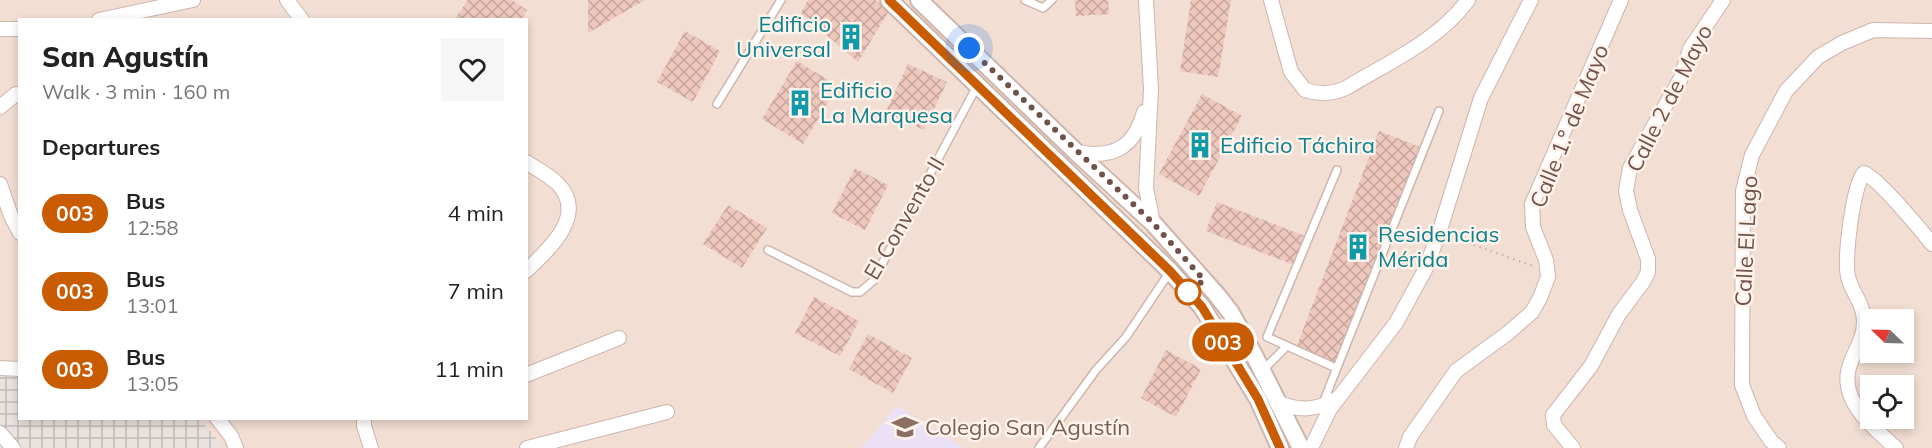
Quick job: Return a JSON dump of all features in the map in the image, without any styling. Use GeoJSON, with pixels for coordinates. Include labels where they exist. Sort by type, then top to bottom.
{"type":"FeatureCollection","features":[{"type":"Feature","properties":{"kind":"street"},"geometry":{"type":"LineString","coordinates":[[108,18],[193,0]]}},
{"type":"Feature","properties":{"kind":"street"},"geometry":{"type":"LineString","coordinates":[[287,0],[300,18]]}},
{"type":"Feature","properties":{"kind":"street"},"geometry":{"type":"LineString","coordinates":[[889,0],[1170,271],[1202,307],[1258,399],[1280,448]]}},
{"type":"Feature","properties":{"kind":"street"},"geometry":{"type":"LineString","coordinates":[[919,0],[1153,223],[1204,280],[1231,313],[1301,448]]}},
{"type":"Feature","properties":{"kind":"street"},"geometry":{"type":"LineString","coordinates":[[1146,0],[1150,89],[1146,188],[1153,223]]}},
{"type":"Feature","properties":{"kind":"street"},"geometry":{"type":"LineString","coordinates":[[1271,0],[1292,72],[1305,90],[1324,94],[1335,93],[1346,88],[1415,48],[1455,18],[1468,0]]}},
{"type":"Feature","properties":{"kind":"street"},"geometry":{"type":"LineString","coordinates":[[1311,448],[1330,409],[1395,324],[1425,270],[1439,233],[1481,98],[1531,0]]}},
{"type":"Feature","properties":{"kind":"street","name":"Calle 1.° de Mayo"},"geometry":{"type":"LineString","coordinates":[[1547,271],[1546,260],[1533,227],[1532,204],[1621,0]]}},
{"type":"Feature","properties":{"kind":"street","name":"Calle 2 de Mayo"},"geometry":{"type":"LineString","coordinates":[[1574,448],[1554,425],[1553,415],[1591,366],[1619,314],[1648,272],[1648,259],[1630,210],[1626,191],[1630,168],[1681,78],[1690,49],[1723,0]]}},
{"type":"Feature","properties":{"kind":"street"},"geometry":{"type":"LineString","coordinates":[[0,29],[18,29]]}},
{"type":"Feature","properties":{"kind":"street","name":"Calle El Lago"},"geometry":{"type":"LineString","coordinates":[[1779,448],[1771,441],[1754,416],[1742,385],[1743,191],[1752,155],[1786,91],[1818,57],[1842,43],[1873,30],[1932,31]]}},
{"type":"Feature","properties":{"kind":"street"},"geometry":{"type":"LineString","coordinates":[[1076,152],[1100,154],[1127,144],[1140,129],[1150,89]]}},
{"type":"Feature","properties":{"kind":"street"},"geometry":{"type":"LineString","coordinates":[[0,107],[18,94]]}},
{"type":"Feature","properties":{"kind":"street"},"geometry":{"type":"LineString","coordinates":[[528,163],[558,184],[569,206],[565,227],[547,252],[528,269]]}},
{"type":"Feature","properties":{"kind":"street"},"geometry":{"type":"LineString","coordinates":[[1896,448],[1862,416],[1851,396],[1848,378],[1849,363],[1864,324],[1862,305],[1848,277],[1847,265],[1854,196],[1864,173],[1880,186],[1932,244]]}},
{"type":"Feature","properties":{"kind":"street"},"geometry":{"type":"LineString","coordinates":[[0,184],[18,229]]}},
{"type":"Feature","properties":{"kind":"street"},"geometry":{"type":"LineString","coordinates":[[1406,448],[1410,437],[1456,371],[1532,312],[1547,284],[1547,271]]}},
{"type":"Feature","properties":{"kind":"street"},"geometry":{"type":"LineString","coordinates":[[528,374],[619,338]]}},
{"type":"Feature","properties":{"kind":"street"},"geometry":{"type":"LineString","coordinates":[[0,368],[18,369]]}},
{"type":"Feature","properties":{"kind":"street"},"geometry":{"type":"LineString","coordinates":[[1277,402],[1298,409],[1309,409],[1322,406],[1340,396]]}},
{"type":"Feature","properties":{"kind":"street"},"geometry":{"type":"LineString","coordinates":[[527,448],[667,412]]}},
{"type":"Feature","properties":{"kind":"street"},"geometry":{"type":"LineString","coordinates":[[219,420],[231,436],[236,448]]}},
{"type":"Feature","properties":{"kind":"street"},"geometry":{"type":"LineString","coordinates":[[364,420],[371,448]]}},
{"type":"Feature","properties":{"kind":"street"},"geometry":{"type":"LineString","coordinates":[[0,433],[13,448]]}},
{"type":"Feature","properties":{"kind":"lane"},"geometry":{"type":"LineString","coordinates":[[717,104],[782,0]]}},
{"type":"Feature","properties":{"kind":"lane"},"geometry":{"type":"LineString","coordinates":[[1025,0],[1043,8],[1052,0]]}},
{"type":"Feature","properties":{"kind":"lane","name":"El Convento II"},"geometry":{"type":"LineString","coordinates":[[768,250],[852,292],[860,292],[873,280],[978,86]]}},
{"type":"Feature","properties":{"kind":"lane"},"geometry":{"type":"LineString","coordinates":[[1322,406],[1439,111]]}},
{"type":"Feature","properties":{"kind":"lane"},"geometry":{"type":"LineString","coordinates":[[1336,368],[1268,338],[1267,334],[1337,170]]}},
{"type":"Feature","properties":{"kind":"lane"},"geometry":{"type":"LineString","coordinates":[[1039,448],[1096,370],[1125,337],[1170,271]]}},
{"type":"Feature","properties":{"kind":"lane"},"geometry":{"type":"LineString","coordinates":[[1262,371],[1287,346]]}},
{"type":"Feature","properties":{"kind":"path"},"geometry":{"type":"LineString","coordinates":[[1439,233],[1547,271]]}},
{"type":"Feature","properties":{"kind":"shaded area"},"geometry":{"type":"Polygon","coordinates":[[[0,0],[1932,0],[1932,448],[222,448],[200,420],[528,420],[528,18],[18,18],[18,376],[0,376],[0,0]]]}},
{"type":"Feature","properties":{"kind":"shaded area"},"geometry":{"type":"Polygon","coordinates":[[[0,376],[18,376],[18,420],[200,420],[222,448],[0,448],[0,376]]]}},
{"type":"Feature","properties":{"kind":"shaded area","name":"Colegio San Agustín"},"geometry":{"type":"Polygon","coordinates":[[[897,406],[964,448],[861,448],[897,406]]]}},
{"type":"Feature","properties":{"kind":"building"},"geometry":{"type":"Polygon","coordinates":[[[468,0],[512,0],[527,10],[522,18],[455,18],[468,0]]]}},
{"type":"Feature","properties":{"kind":"building"},"geometry":{"type":"Polygon","coordinates":[[[588,0],[645,0],[588,33],[588,0]]]}},
{"type":"Feature","properties":{"kind":"building","name":"Edificio Universal"},"geometry":{"type":"Polygon","coordinates":[[[808,0],[875,0],[889,11],[858,62],[801,13],[808,0]]]}},
{"type":"Feature","properties":{"kind":"building"},"geometry":{"type":"Polygon","coordinates":[[[1075,0],[1108,0],[1109,14],[1076,16],[1075,0]]]}},
{"type":"Feature","properties":{"kind":"building"},"geometry":{"type":"Polygon","coordinates":[[[1191,0],[1231,0],[1218,77],[1180,71],[1191,0]]]}},
{"type":"Feature","properties":{"kind":"building"},"geometry":{"type":"Polygon","coordinates":[[[685,31],[720,51],[693,102],[657,82],[685,31]]]}},
{"type":"Feature","properties":{"kind":"building","name":"Edificio La Marquesa"},"geometry":{"type":"Polygon","coordinates":[[[797,61],[838,86],[803,144],[762,119],[797,61]]]}},
{"type":"Feature","properties":{"kind":"building"},"geometry":{"type":"Polygon","coordinates":[[[908,64],[947,82],[924,130],[886,112],[908,64]]]}},
{"type":"Feature","properties":{"kind":"building","name":"Edificio Táchira"},"geometry":{"type":"Polygon","coordinates":[[[1202,94],[1242,116],[1199,196],[1159,174],[1202,94]]]}},
{"type":"Feature","properties":{"kind":"building","name":"Residencias Mérida"},"geometry":{"type":"Polygon","coordinates":[[[1379,131],[1420,147],[1337,364],[1296,348],[1379,131]]]}},
{"type":"Feature","properties":{"kind":"building"},"geometry":{"type":"Polygon","coordinates":[[[855,168],[888,185],[865,230],[832,213],[855,168]]]}},
{"type":"Feature","properties":{"kind":"building"},"geometry":{"type":"Polygon","coordinates":[[[1217,202],[1305,236],[1294,265],[1206,231],[1217,202]]]}},
{"type":"Feature","properties":{"kind":"building"},"geometry":{"type":"Polygon","coordinates":[[[728,205],[767,228],[742,268],[703,244],[728,205]]]}},
{"type":"Feature","properties":{"kind":"building"},"geometry":{"type":"Polygon","coordinates":[[[814,297],[859,321],[840,356],[795,333],[814,297]]]}},
{"type":"Feature","properties":{"kind":"building"},"geometry":{"type":"Polygon","coordinates":[[[868,334],[912,358],[893,393],[849,369],[868,334]]]}},
{"type":"Feature","properties":{"kind":"building"},"geometry":{"type":"Polygon","coordinates":[[[1166,350],[1201,369],[1176,417],[1141,398],[1166,350]]]}},
{"type":"Feature","properties":{"kind":"bus line","name":"003"},"geometry":{"type":"LineString","coordinates":[[889,0],[1170,271],[1202,307],[1258,399],[1280,448]]}},
{"type":"Feature","properties":{"kind":"place","name":"Edificio Universal"},"geometry":{"type":"Point","coordinates":[851,37]}},
{"type":"Feature","properties":{"kind":"place","name":"Edificio La Marquesa"},"geometry":{"type":"Point","coordinates":[800,103]}},
{"type":"Feature","properties":{"kind":"place","name":"Edificio Táchira"},"geometry":{"type":"Point","coordinates":[1200,145]}},
{"type":"Feature","properties":{"kind":"place","name":"Residencias Mérida"},"geometry":{"type":"Point","coordinates":[1358,247]}},
{"type":"Feature","properties":{"kind":"place","name":"Colegio San Agustín"},"geometry":{"type":"Point","coordinates":[905,427]}},
{"type":"Feature","properties":{"kind":"route"},"geometry":{"type":"LineString","coordinates":[[969,48],[1162,232],[1204,280],[1188,292]]}}]}
